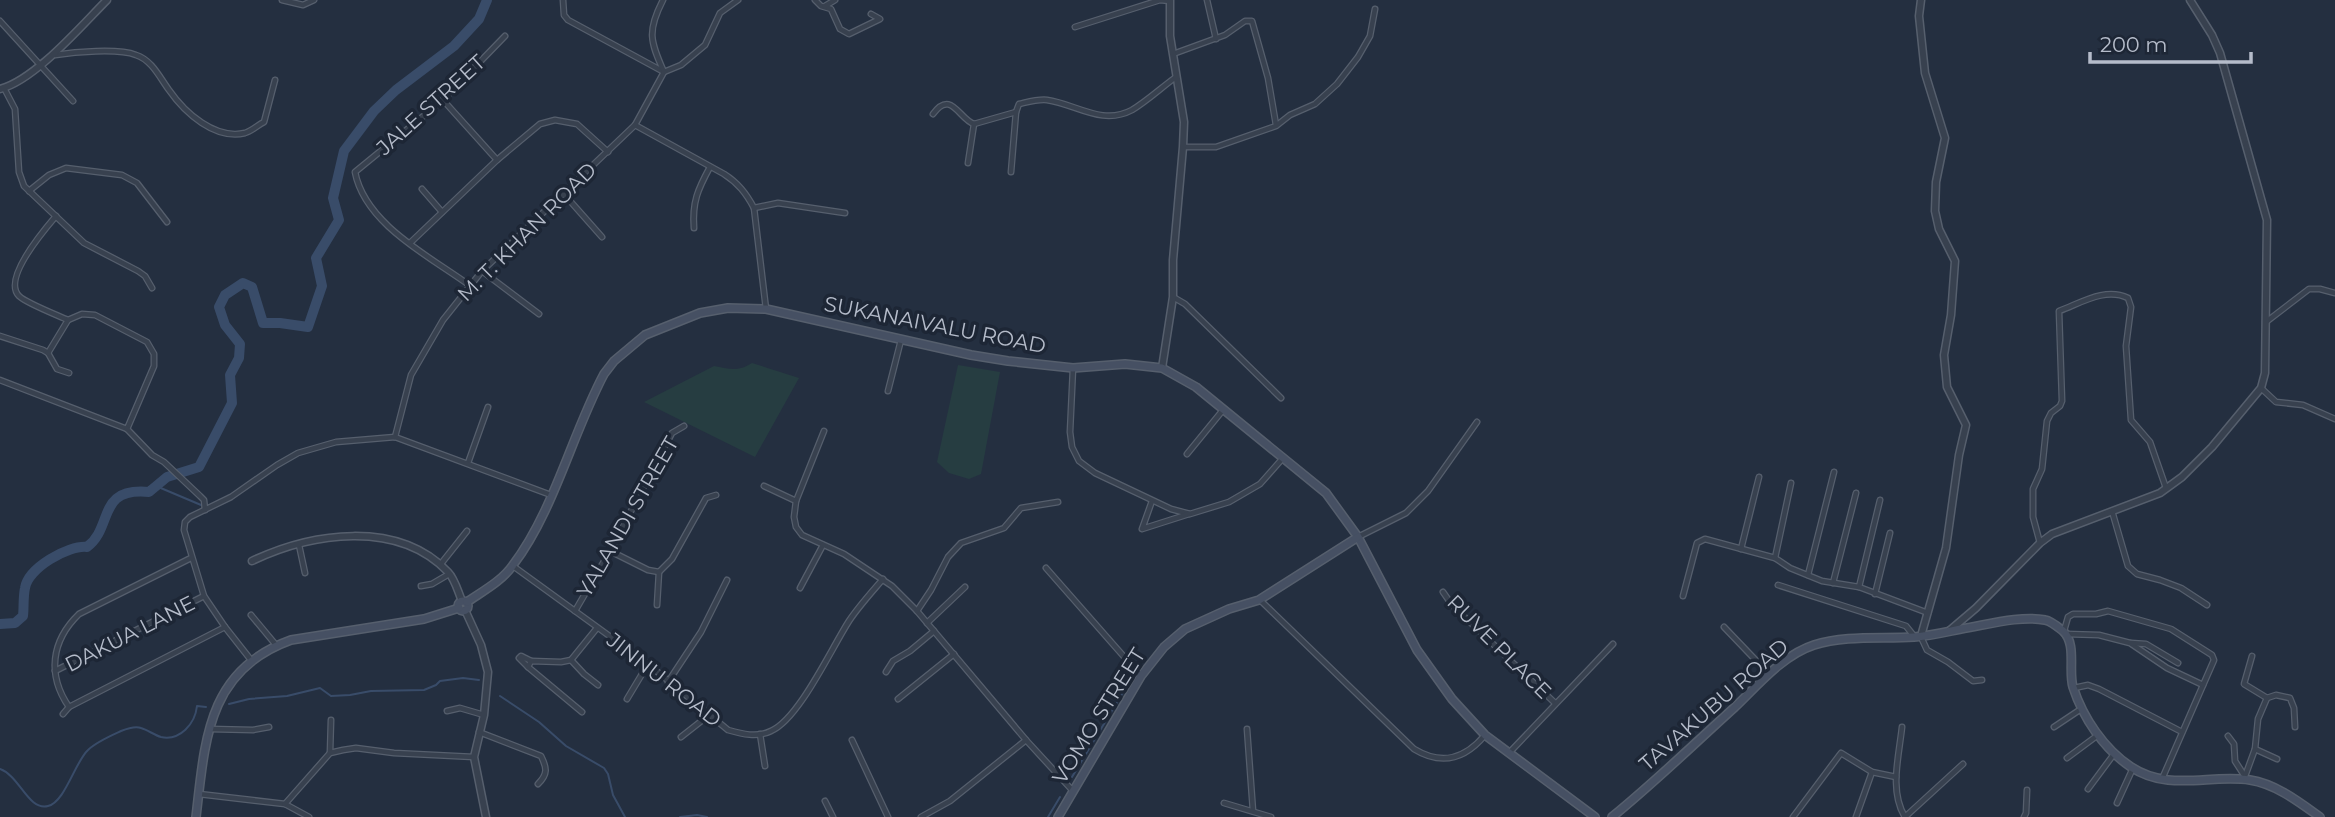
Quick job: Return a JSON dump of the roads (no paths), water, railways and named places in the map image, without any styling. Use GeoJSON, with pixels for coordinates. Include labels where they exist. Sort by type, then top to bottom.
{"type":"FeatureCollection","features":[{"type":"Feature","properties":{"kind":"main road","name":"SUKANAIVALU ROAD"},"geometry":{"type":"LineString","coordinates":[[196,817],[209,729],[216,706],[239,671],[251,660],[276,645],[294,639],[424,619],[463,605],[502,577],[513,566],[540,519],[604,374],[645,335],[701,313],[728,308],[766,309],[1008,361],[1073,368],[1125,364],[1162,368],[1196,387],[1326,494],[1358,537],[1428,667],[1452,699],[1486,735],[1595,817]]}},
{"type":"Feature","properties":{"kind":"main road","name":"VOMO STREET"},"geometry":{"type":"LineString","coordinates":[[1058,817],[1141,676],[1164,647],[1185,629],[1228,609],[1259,600],[1358,537]]}},
{"type":"Feature","properties":{"kind":"main road","name":"TAVAKUBU ROAD"},"geometry":{"type":"LineString","coordinates":[[1612,817],[1789,658],[1818,644],[1918,636],[2029,619],[2048,620],[2065,632]]}},
{"type":"Feature","properties":{"kind":"main road"},"geometry":{"type":"LineString","coordinates":[[2065,632],[2070,642],[2074,688],[2082,708],[2098,735],[2114,754],[2133,768],[2155,780],[2253,780],[2282,791],[2320,817]]}},
{"type":"Feature","properties":{"kind":"main road","name":"SUKANAIVALU ROAD"},"geometry":{"type":"LineString","coordinates":[[1568,798],[1586,817]]}},
{"type":"Feature","properties":{"kind":"main road","name":"TAVAKUBU ROAD"},"geometry":{"type":"LineString","coordinates":[[1619,817],[1631,801]]}},
{"type":"Feature","properties":{"kind":"street"},"geometry":{"type":"LineString","coordinates":[[107,0],[41,65],[24,79],[2,89],[15,109],[19,172],[29,191],[84,243],[145,276],[152,288]]}},
{"type":"Feature","properties":{"kind":"street"},"geometry":{"type":"LineString","coordinates":[[282,0],[303,5],[314,0]]}},
{"type":"Feature","properties":{"kind":"street"},"geometry":{"type":"LineString","coordinates":[[563,0],[564,15],[568,20],[662,75]]}},
{"type":"Feature","properties":{"kind":"street"},"geometry":{"type":"LineString","coordinates":[[662,75],[651,35],[652,21],[663,0]]}},
{"type":"Feature","properties":{"kind":"street"},"geometry":{"type":"LineString","coordinates":[[662,75],[681,65],[705,45],[720,13],[736,0]]}},
{"type":"Feature","properties":{"kind":"street"},"geometry":{"type":"LineString","coordinates":[[815,0],[821,6],[831,9],[840,29],[849,34],[880,19],[871,14]]}},
{"type":"Feature","properties":{"kind":"street"},"geometry":{"type":"LineString","coordinates":[[825,6],[835,0]]}},
{"type":"Feature","properties":{"kind":"street"},"geometry":{"type":"LineString","coordinates":[[1075,27],[1160,0],[1170,0],[1173,54],[1184,121],[1184,147],[1173,297],[1162,368]]}},
{"type":"Feature","properties":{"kind":"street"},"geometry":{"type":"LineString","coordinates":[[1208,0],[1216,39]]}},
{"type":"Feature","properties":{"kind":"street"},"geometry":{"type":"LineString","coordinates":[[1918,636],[1928,613],[1946,548],[1966,425],[1947,387],[1944,355],[1951,315],[1955,261],[1939,229],[1935,211],[1936,182],[1945,138],[1924,73],[1919,16],[1921,0]]}},
{"type":"Feature","properties":{"kind":"street"},"geometry":{"type":"LineString","coordinates":[[1949,631],[1976,608],[2040,543],[2064,528],[2160,493],[2182,477],[2212,447],[2261,387],[2265,373],[2267,220],[2220,53],[2190,0]]}},
{"type":"Feature","properties":{"kind":"street"},"geometry":{"type":"LineString","coordinates":[[1184,147],[1216,147],[1276,126],[1290,115],[1315,104],[1337,84],[1358,57],[1370,36],[1375,9]]}},
{"type":"Feature","properties":{"kind":"street"},"geometry":{"type":"LineString","coordinates":[[0,21],[73,101]]}},
{"type":"Feature","properties":{"kind":"street"},"geometry":{"type":"LineString","coordinates":[[1173,54],[1216,39],[1245,21],[1252,21],[1268,78],[1276,126]]}},
{"type":"Feature","properties":{"kind":"street","name":"JALE STREET"},"geometry":{"type":"LineString","coordinates":[[411,243],[390,229],[370,208],[355,172],[443,100],[505,36]]}},
{"type":"Feature","properties":{"kind":"street"},"geometry":{"type":"LineString","coordinates":[[50,55],[79,51],[137,55],[155,68],[170,92],[194,118],[223,134],[247,132],[264,122],[275,80]]}},
{"type":"Feature","properties":{"kind":"street","name":"M. T. KHAN ROAD"},"geometry":{"type":"LineString","coordinates":[[395,437],[411,375],[443,320],[482,271],[635,125],[662,75]]}},
{"type":"Feature","properties":{"kind":"street"},"geometry":{"type":"LineString","coordinates":[[1011,172],[1016,112],[1020,104],[1045,99],[1086,114],[1116,115],[1131,110],[1177,76]]}},
{"type":"Feature","properties":{"kind":"street"},"geometry":{"type":"LineString","coordinates":[[443,100],[497,160]]}},
{"type":"Feature","properties":{"kind":"street"},"geometry":{"type":"LineString","coordinates":[[933,114],[940,106],[949,104],[974,124],[1016,112]]}},
{"type":"Feature","properties":{"kind":"street"},"geometry":{"type":"LineString","coordinates":[[469,285],[411,243],[497,160],[540,124],[555,120],[577,124],[608,152]]}},
{"type":"Feature","properties":{"kind":"street"},"geometry":{"type":"LineString","coordinates":[[968,163],[974,124]]}},
{"type":"Feature","properties":{"kind":"street"},"geometry":{"type":"LineString","coordinates":[[635,125],[738,183],[754,208],[766,309]]}},
{"type":"Feature","properties":{"kind":"street"},"geometry":{"type":"LineString","coordinates":[[29,191],[49,175],[66,167],[122,174],[136,183],[167,222]]}},
{"type":"Feature","properties":{"kind":"street"},"geometry":{"type":"LineString","coordinates":[[694,228],[695,198],[710,167]]}},
{"type":"Feature","properties":{"kind":"street"},"geometry":{"type":"LineString","coordinates":[[422,190],[442,212]]}},
{"type":"Feature","properties":{"kind":"street"},"geometry":{"type":"LineString","coordinates":[[564,193],[602,237]]}},
{"type":"Feature","properties":{"kind":"street"},"geometry":{"type":"LineString","coordinates":[[754,208],[778,203],[845,213]]}},
{"type":"Feature","properties":{"kind":"street"},"geometry":{"type":"LineString","coordinates":[[56,216],[34,243],[14,287],[21,299],[68,320]]}},
{"type":"Feature","properties":{"kind":"street"},"geometry":{"type":"LineString","coordinates":[[482,271],[538,314]]}},
{"type":"Feature","properties":{"kind":"street"},"geometry":{"type":"LineString","coordinates":[[2266,322],[2309,289],[2335,293]]}},
{"type":"Feature","properties":{"kind":"street"},"geometry":{"type":"LineString","coordinates":[[2040,543],[2033,517],[2033,491],[2042,469],[2047,421],[2062,401],[2059,311],[2102,294],[2118,293],[2128,298],[2131,307],[2126,346],[2131,420],[2150,442],[2166,488]]}},
{"type":"Feature","properties":{"kind":"street"},"geometry":{"type":"LineString","coordinates":[[1173,297],[1185,304],[1281,398]]}},
{"type":"Feature","properties":{"kind":"street"},"geometry":{"type":"LineString","coordinates":[[48,354],[68,320],[82,314],[95,316],[147,342],[155,360],[150,378],[127,429]]}},
{"type":"Feature","properties":{"kind":"street"},"geometry":{"type":"LineString","coordinates":[[0,336],[48,354],[57,369],[69,373]]}},
{"type":"Feature","properties":{"kind":"street"},"geometry":{"type":"LineString","coordinates":[[888,391],[901,340]]}},
{"type":"Feature","properties":{"kind":"street"},"geometry":{"type":"LineString","coordinates":[[1073,368],[1070,432],[1072,447],[1079,461],[1095,473],[1152,501],[1190,514]]}},
{"type":"Feature","properties":{"kind":"street"},"geometry":{"type":"LineString","coordinates":[[0,380],[127,429],[152,455],[173,470],[204,500],[205,510]]}},
{"type":"Feature","properties":{"kind":"street"},"geometry":{"type":"LineString","coordinates":[[2261,387],[2276,402],[2303,405],[2335,419]]}},
{"type":"Feature","properties":{"kind":"street"},"geometry":{"type":"LineString","coordinates":[[468,463],[488,407]]}},
{"type":"Feature","properties":{"kind":"street"},"geometry":{"type":"LineString","coordinates":[[1187,454],[1223,409]]}},
{"type":"Feature","properties":{"kind":"street"},"geometry":{"type":"LineString","coordinates":[[1358,537],[1405,513],[1428,492],[1477,422]]}},
{"type":"Feature","properties":{"kind":"street","name":"YALANDI STREET"},"geometry":{"type":"LineString","coordinates":[[575,611],[672,433],[684,426]]}},
{"type":"Feature","properties":{"kind":"street"},"geometry":{"type":"LineString","coordinates":[[824,431],[796,501],[796,527],[802,535],[844,554],[883,579],[918,611],[1026,740],[1072,790]]}},
{"type":"Feature","properties":{"kind":"street"},"geometry":{"type":"LineString","coordinates":[[251,660],[204,596],[191,558],[184,530],[185,522],[231,497],[298,453],[336,442],[395,437],[551,495]]}},
{"type":"Feature","properties":{"kind":"street"},"geometry":{"type":"LineString","coordinates":[[1152,501],[1142,529],[1229,502],[1245,494],[1260,484],[1283,458]]}},
{"type":"Feature","properties":{"kind":"street"},"geometry":{"type":"LineString","coordinates":[[1808,575],[1833,472]]}},
{"type":"Feature","properties":{"kind":"street"},"geometry":{"type":"LineString","coordinates":[[1741,549],[1759,477]]}},
{"type":"Feature","properties":{"kind":"street"},"geometry":{"type":"LineString","coordinates":[[1775,558],[1791,483]]}},
{"type":"Feature","properties":{"kind":"street"},"geometry":{"type":"LineString","coordinates":[[764,486],[796,501]]}},
{"type":"Feature","properties":{"kind":"street"},"geometry":{"type":"LineString","coordinates":[[1833,583],[1856,493]]}},
{"type":"Feature","properties":{"kind":"street"},"geometry":{"type":"LineString","coordinates":[[657,605],[659,572],[672,559],[706,498],[716,495]]}},
{"type":"Feature","properties":{"kind":"street"},"geometry":{"type":"LineString","coordinates":[[1859,587],[1880,500]]}},
{"type":"Feature","properties":{"kind":"street"},"geometry":{"type":"LineString","coordinates":[[918,611],[948,557],[961,543],[1004,528],[1021,508],[1058,502]]}},
{"type":"Feature","properties":{"kind":"street"},"geometry":{"type":"LineString","coordinates":[[2112,511],[2128,566],[2137,574],[2181,589],[2207,605]]}},
{"type":"Feature","properties":{"kind":"street"},"geometry":{"type":"LineString","coordinates":[[440,565],[467,531]]}},
{"type":"Feature","properties":{"kind":"street"},"geometry":{"type":"LineString","coordinates":[[1875,594],[1890,533]]}},
{"type":"Feature","properties":{"kind":"street"},"geometry":{"type":"LineString","coordinates":[[252,561],[278,548],[335,537],[382,537],[421,552],[450,574],[481,645],[488,672],[484,715],[474,757],[486,817]]}},
{"type":"Feature","properties":{"kind":"street"},"geometry":{"type":"LineString","coordinates":[[1683,596],[1697,545],[1700,540],[1705,539],[1775,558],[1808,575],[1859,587],[1928,613]]}},
{"type":"Feature","properties":{"kind":"street"},"geometry":{"type":"LineString","coordinates":[[299,545],[305,573]]}},
{"type":"Feature","properties":{"kind":"street"},"geometry":{"type":"LineString","coordinates":[[800,587],[823,545]]}},
{"type":"Feature","properties":{"kind":"street"},"geometry":{"type":"LineString","coordinates":[[610,551],[649,570],[659,572]]}},
{"type":"Feature","properties":{"kind":"street"},"geometry":{"type":"LineString","coordinates":[[69,707],[56,684],[55,671],[58,644],[65,627],[79,614],[191,558]]}},
{"type":"Feature","properties":{"kind":"street","name":"JINNU ROAD"},"geometry":{"type":"LineString","coordinates":[[513,566],[648,664],[728,730],[745,735],[760,734]]}},
{"type":"Feature","properties":{"kind":"street"},"geometry":{"type":"LineString","coordinates":[[1046,568],[1141,676]]}},
{"type":"Feature","properties":{"kind":"street"},"geometry":{"type":"LineString","coordinates":[[421,586],[441,580],[450,574]]}},
{"type":"Feature","properties":{"kind":"street"},"geometry":{"type":"LineString","coordinates":[[765,766],[760,734],[771,731],[792,715],[850,619],[883,579]]}},
{"type":"Feature","properties":{"kind":"street"},"geometry":{"type":"LineString","coordinates":[[668,682],[701,632],[727,580]]}},
{"type":"Feature","properties":{"kind":"street"},"geometry":{"type":"LineString","coordinates":[[1778,585],[1906,626],[1918,636],[1927,650],[1973,681],[1982,680]]}},
{"type":"Feature","properties":{"kind":"street"},"geometry":{"type":"LineString","coordinates":[[927,623],[965,587]]}},
{"type":"Feature","properties":{"kind":"street","name":"RUVE PLACE"},"geometry":{"type":"LineString","coordinates":[[1443,592],[1452,605],[1555,703]]}},
{"type":"Feature","properties":{"kind":"street","name":"DAKUA LANE"},"geometry":{"type":"LineString","coordinates":[[55,671],[204,596]]}},
{"type":"Feature","properties":{"kind":"street"},"geometry":{"type":"LineString","coordinates":[[1259,600],[1424,755],[1446,760],[1467,751],[1486,735]]}},
{"type":"Feature","properties":{"kind":"street"},"geometry":{"type":"LineString","coordinates":[[2162,780],[2214,660],[2213,655],[2160,625],[2108,611],[2073,614],[2068,617],[2065,632],[2146,644],[2178,663]]}},
{"type":"Feature","properties":{"kind":"street"},"geometry":{"type":"LineString","coordinates":[[251,615],[276,645]]}},
{"type":"Feature","properties":{"kind":"street"},"geometry":{"type":"LineString","coordinates":[[63,714],[69,707],[225,627]]}},
{"type":"Feature","properties":{"kind":"street"},"geometry":{"type":"LineString","coordinates":[[1724,627],[1770,675]]}},
{"type":"Feature","properties":{"kind":"street"},"geometry":{"type":"LineString","coordinates":[[582,712],[519,658],[526,656],[531,661],[571,660],[597,628]]}},
{"type":"Feature","properties":{"kind":"street"},"geometry":{"type":"LineString","coordinates":[[886,672],[892,661],[910,651],[934,631]]}},
{"type":"Feature","properties":{"kind":"street"},"geometry":{"type":"LineString","coordinates":[[2130,643],[2167,668],[2203,685]]}},
{"type":"Feature","properties":{"kind":"street"},"geometry":{"type":"LineString","coordinates":[[1509,753],[1613,644]]}},
{"type":"Feature","properties":{"kind":"street"},"geometry":{"type":"LineString","coordinates":[[898,699],[954,654]]}},
{"type":"Feature","properties":{"kind":"street"},"geometry":{"type":"LineString","coordinates":[[2252,656],[2244,684],[2267,698]]}},
{"type":"Feature","properties":{"kind":"street"},"geometry":{"type":"LineString","coordinates":[[571,660],[598,685]]}},
{"type":"Feature","properties":{"kind":"street"},"geometry":{"type":"LineString","coordinates":[[528,667],[531,661]]}},
{"type":"Feature","properties":{"kind":"street"},"geometry":{"type":"LineString","coordinates":[[627,699],[648,664]]}},
{"type":"Feature","properties":{"kind":"street"},"geometry":{"type":"LineString","coordinates":[[2074,688],[2088,685],[2099,689],[2182,732]]}},
{"type":"Feature","properties":{"kind":"street"},"geometry":{"type":"LineString","coordinates":[[2245,778],[2255,750],[2258,719],[2267,698],[2276,695],[2290,698],[2294,708],[2295,727]]}},
{"type":"Feature","properties":{"kind":"street"},"geometry":{"type":"LineString","coordinates":[[447,711],[460,708],[484,715]]}},
{"type":"Feature","properties":{"kind":"street"},"geometry":{"type":"LineString","coordinates":[[2054,727],[2082,708]]}},
{"type":"Feature","properties":{"kind":"street"},"geometry":{"type":"LineString","coordinates":[[681,737],[709,715]]}},
{"type":"Feature","properties":{"kind":"street"},"geometry":{"type":"LineString","coordinates":[[330,753],[331,720]]}},
{"type":"Feature","properties":{"kind":"street"},"geometry":{"type":"LineString","coordinates":[[209,729],[269,727]]}},
{"type":"Feature","properties":{"kind":"street"},"geometry":{"type":"LineString","coordinates":[[1902,727],[1896,796],[1905,817],[1963,764]]}},
{"type":"Feature","properties":{"kind":"street"},"geometry":{"type":"LineString","coordinates":[[1247,729],[1253,811]]}},
{"type":"Feature","properties":{"kind":"street"},"geometry":{"type":"LineString","coordinates":[[478,732],[541,756],[547,767],[545,776],[538,784]]}},
{"type":"Feature","properties":{"kind":"street"},"geometry":{"type":"LineString","coordinates":[[2067,758],[2098,735]]}},
{"type":"Feature","properties":{"kind":"street"},"geometry":{"type":"LineString","coordinates":[[2228,736],[2234,744],[2235,761],[2245,778]]}},
{"type":"Feature","properties":{"kind":"street"},"geometry":{"type":"LineString","coordinates":[[852,740],[888,817]]}},
{"type":"Feature","properties":{"kind":"street"},"geometry":{"type":"LineString","coordinates":[[921,817],[950,801],[1026,740]]}},
{"type":"Feature","properties":{"kind":"street"},"geometry":{"type":"LineString","coordinates":[[285,804],[330,753],[356,748],[474,757]]}},
{"type":"Feature","properties":{"kind":"street"},"geometry":{"type":"LineString","coordinates":[[2255,750],[2277,759]]}},
{"type":"Feature","properties":{"kind":"street"},"geometry":{"type":"LineString","coordinates":[[1793,817],[1841,753],[1872,772],[1896,777]]}},
{"type":"Feature","properties":{"kind":"street"},"geometry":{"type":"LineString","coordinates":[[2088,789],[2114,754]]}},
{"type":"Feature","properties":{"kind":"street"},"geometry":{"type":"LineString","coordinates":[[2117,803],[2133,768]]}},
{"type":"Feature","properties":{"kind":"street"},"geometry":{"type":"LineString","coordinates":[[1856,817],[1872,772]]}},
{"type":"Feature","properties":{"kind":"street"},"geometry":{"type":"LineString","coordinates":[[2024,817],[2027,790]]}},
{"type":"Feature","properties":{"kind":"street"},"geometry":{"type":"LineString","coordinates":[[199,794],[285,804],[309,817]]}},
{"type":"Feature","properties":{"kind":"street"},"geometry":{"type":"LineString","coordinates":[[824,801],[833,817]]}},
{"type":"Feature","properties":{"kind":"street"},"geometry":{"type":"LineString","coordinates":[[1224,803],[1271,817]]}},
{"type":"Feature","properties":{"kind":"waterway"},"geometry":{"type":"LineString","coordinates":[[0,624],[15,623],[23,616],[25,588],[33,573],[50,559],[79,547],[87,547],[95,539],[113,502],[132,492],[149,492],[167,477],[199,467],[232,403],[230,375],[239,358],[240,344],[225,325],[219,307],[225,295],[243,283],[252,287],[263,323],[308,327],[322,286],[316,258],[339,220],[333,198],[344,151],[374,111],[396,90],[454,46],[479,19],[487,0]]}},
{"type":"Feature","properties":{"kind":"waterway"},"geometry":{"type":"LineString","coordinates":[[156,486],[201,505]]}},
{"type":"Feature","properties":{"kind":"waterway"},"geometry":{"type":"LineString","coordinates":[[229,704],[249,699],[287,696],[320,688],[331,696],[371,691],[424,690],[440,681],[463,678],[479,680]]}},
{"type":"Feature","properties":{"kind":"waterway"},"geometry":{"type":"LineString","coordinates":[[1072,777],[1131,679]]}},
{"type":"Feature","properties":{"kind":"waterway"},"geometry":{"type":"LineString","coordinates":[[500,696],[539,722],[566,746],[604,768],[613,795],[625,817]]}},
{"type":"Feature","properties":{"kind":"waterway"},"geometry":{"type":"LineString","coordinates":[[0,769],[13,778],[35,803],[48,806],[60,797],[91,747],[121,731],[136,727],[161,737],[180,734],[190,725],[197,706],[206,707]]}},
{"type":"Feature","properties":{"kind":"waterway"},"geometry":{"type":"LineString","coordinates":[[1048,817],[1060,797]]}},
{"type":"Feature","properties":{"kind":"waterway"},"geometry":{"type":"LineString","coordinates":[[680,817],[707,817]]}}]}
